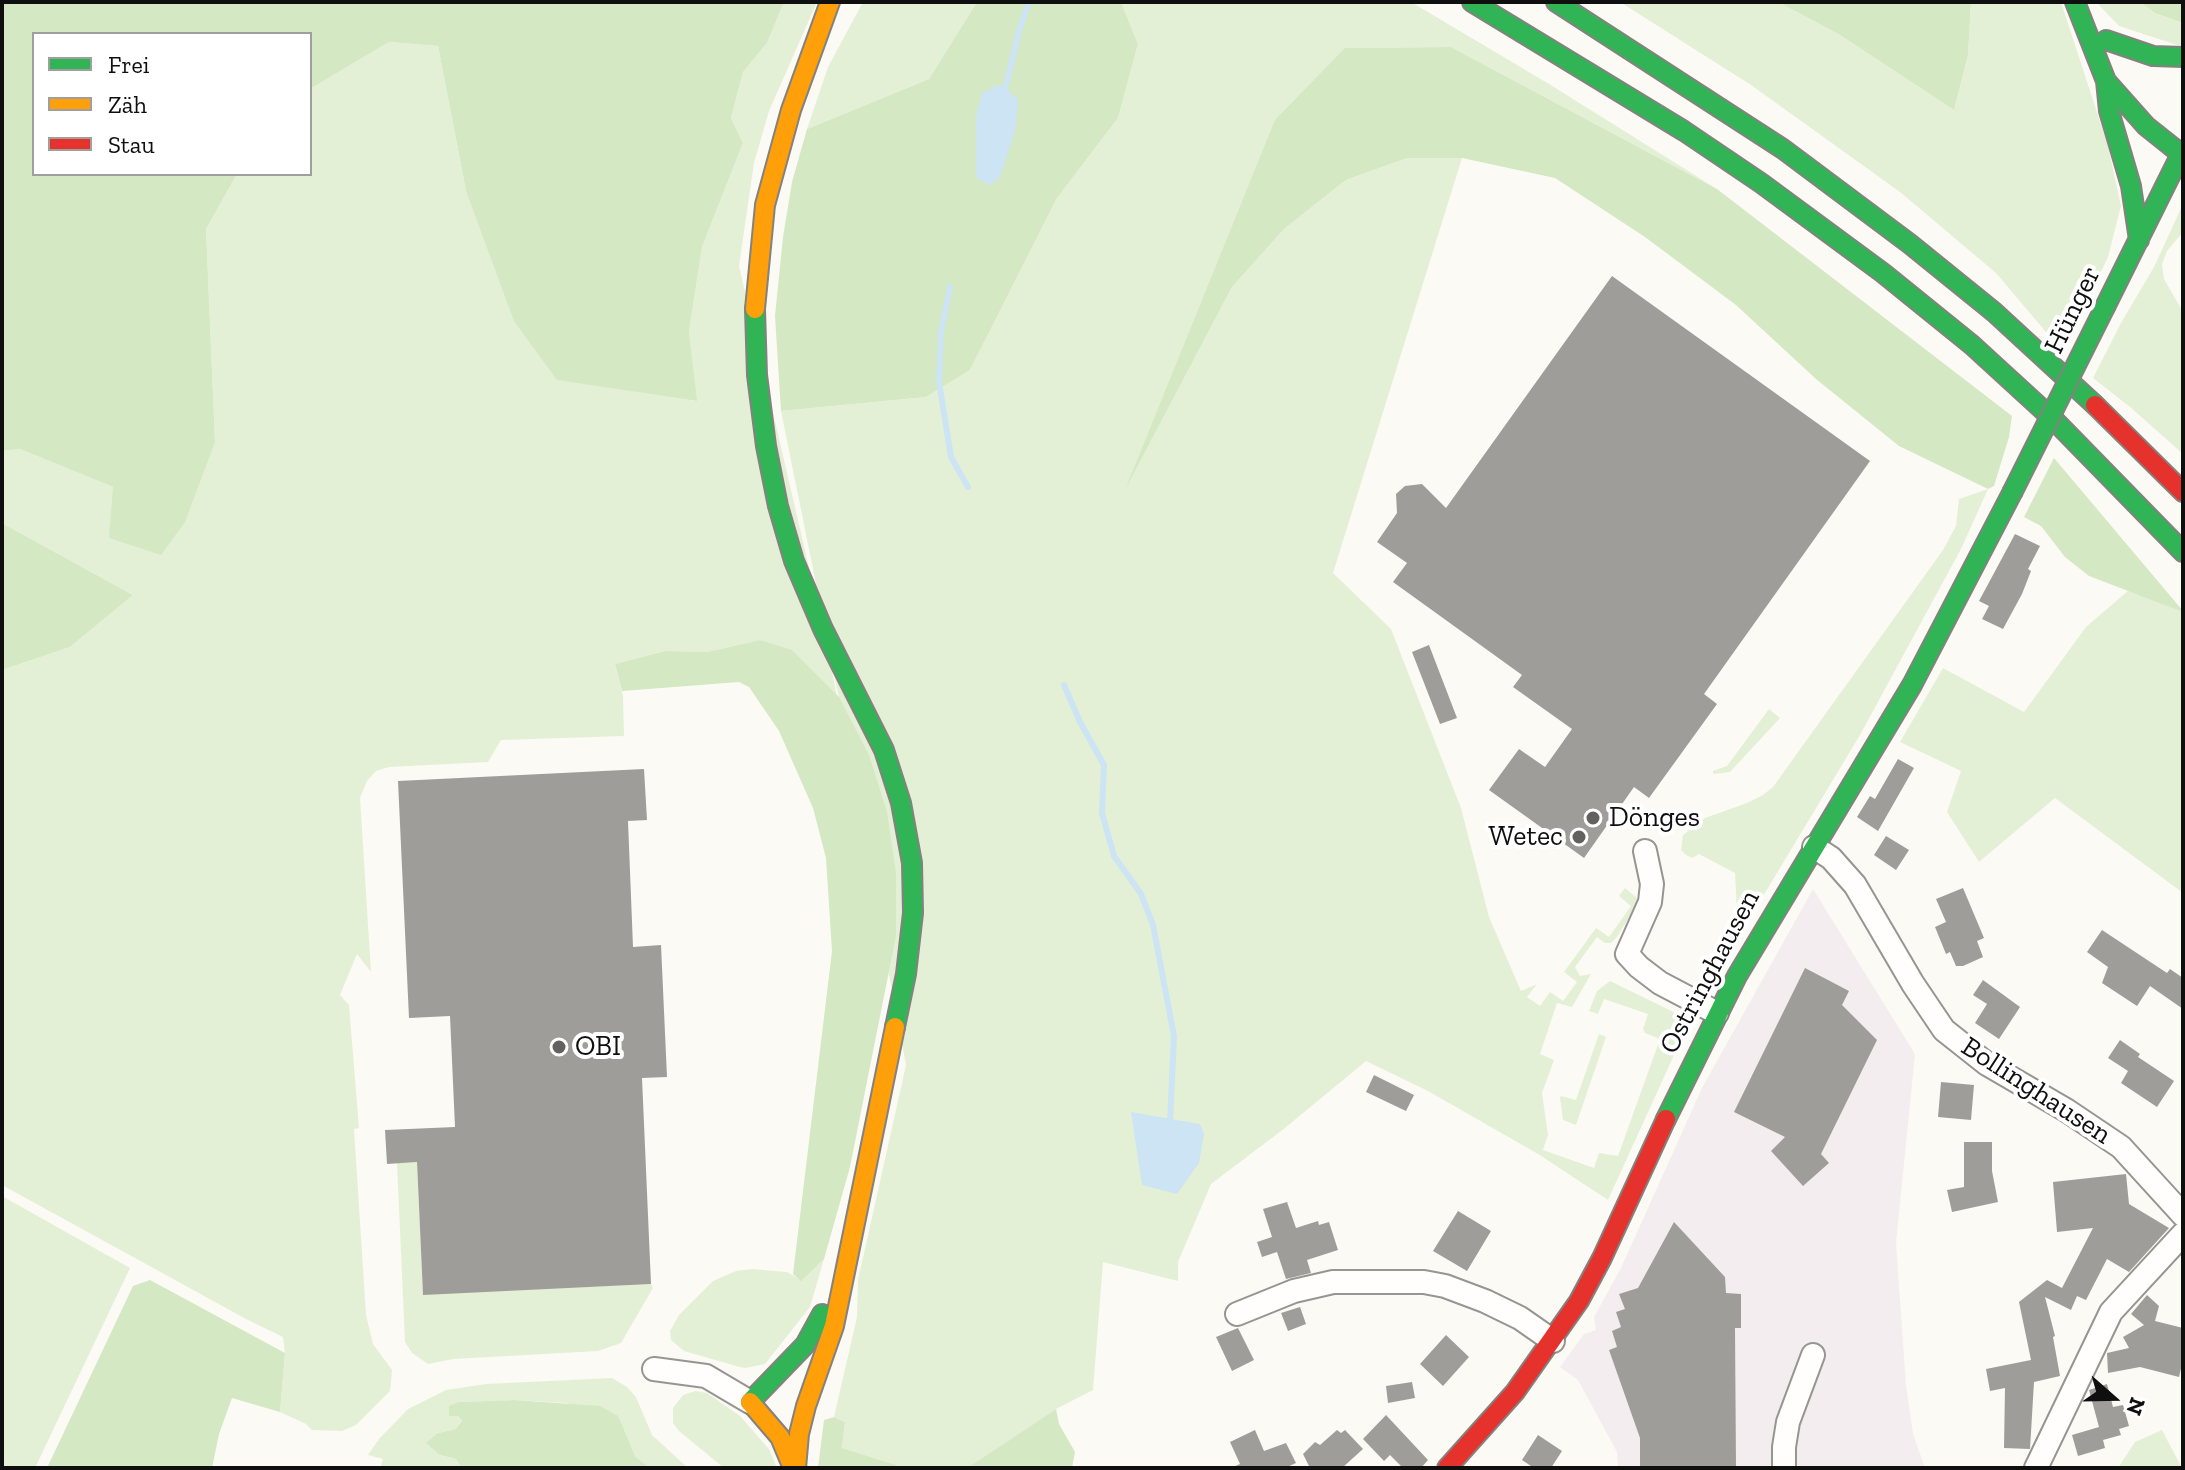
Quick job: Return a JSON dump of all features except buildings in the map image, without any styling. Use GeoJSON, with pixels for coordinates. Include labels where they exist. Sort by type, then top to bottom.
{"type":"FeatureCollection","features":[{"type":"Feature","properties":{"kind":"main road"},"geometry":{"type":"LineString","coordinates":[[794,1468],[799,1434],[834,1326],[906,974],[913,913],[912,863],[901,803],[884,750],[823,629],[794,561],[778,506],[760,411],[755,306],[761,236],[781,142],[830,2]]}},
{"type":"Feature","properties":{"kind":"main road"},"geometry":{"type":"LineString","coordinates":[[1472,2],[1684,131],[1871,264],[1972,345],[2046,413],[2183,552]]}},
{"type":"Feature","properties":{"kind":"main road"},"geometry":{"type":"LineString","coordinates":[[1556,2],[1783,149],[1982,302],[2073,383],[2183,492]]}},
{"type":"Feature","properties":{"kind":"main road"},"geometry":{"type":"LineString","coordinates":[[1590,2],[1672,76]]}},
{"type":"Feature","properties":{"kind":"main road"},"geometry":{"type":"LineString","coordinates":[[2078,2],[2132,71]]}},
{"type":"Feature","properties":{"kind":"main road"},"geometry":{"type":"LineString","coordinates":[[2078,2],[2091,48],[2106,81],[2146,126],[2182,152]]}},
{"type":"Feature","properties":{"kind":"main road"},"geometry":{"type":"LineString","coordinates":[[810,63],[842,18]]}},
{"type":"Feature","properties":{"kind":"main road"},"geometry":{"type":"LineString","coordinates":[[2106,40],[2153,56],[2183,57]]}},
{"type":"Feature","properties":{"kind":"main road"},"geometry":{"type":"LineString","coordinates":[[2106,81],[2109,111],[2131,186],[2139,240]]}},
{"type":"Feature","properties":{"kind":"main road","name":"Hünger"},"geometry":{"type":"LineString","coordinates":[[2012,493],[2182,152]]}},
{"type":"Feature","properties":{"kind":"main road","name":"Ostringhausen"},"geometry":{"type":"LineString","coordinates":[[1447,1468],[1515,1392],[1553,1341],[1602,1258],[1717,1013],[1758,937],[1912,685],[2012,493]]}},
{"type":"Feature","properties":{"kind":"main road"},"geometry":{"type":"LineString","coordinates":[[756,1409],[805,1345],[833,1293],[848,1251]]}},
{"type":"Feature","properties":{"kind":"main road"},"geometry":{"type":"LineString","coordinates":[[756,1409],[796,1402],[817,1379]]}},
{"type":"Feature","properties":{"kind":"main road"},"geometry":{"type":"LineString","coordinates":[[756,1409],[780,1437],[794,1468]]}},
{"type":"Feature","properties":{"kind":"street","name":"Bollinghausen"},"geometry":{"type":"LineString","coordinates":[[1814,847],[1831,858],[1855,885],[1944,1030],[1994,1069],[2066,1110],[2121,1147],[2183,1215]]}},
{"type":"Feature","properties":{"kind":"street"},"geometry":{"type":"LineString","coordinates":[[1645,851],[1652,884],[1650,902],[1627,954],[1660,983],[1717,1013]]}},
{"type":"Feature","properties":{"kind":"street"},"geometry":{"type":"LineString","coordinates":[[2036,1468],[2111,1312],[2183,1234]]}},
{"type":"Feature","properties":{"kind":"street"},"geometry":{"type":"LineString","coordinates":[[1237,1314],[1294,1291],[1333,1282],[1424,1282],[1445,1286],[1485,1301],[1528,1322],[1553,1341]]}},
{"type":"Feature","properties":{"kind":"street"},"geometry":{"type":"LineString","coordinates":[[1784,1468],[1788,1422],[1813,1355]]}},
{"type":"Feature","properties":{"kind":"street"},"geometry":{"type":"LineString","coordinates":[[654,1369],[706,1376],[756,1409]]}},
{"type":"Feature","properties":{"kind":"shaded area"},"geometry":{"type":"Polygon","coordinates":[[[1813,889],[1915,1054],[1896,1243],[1906,1385],[1913,1434],[1925,1468],[1618,1468],[1617,1452],[1578,1380],[1560,1367],[1584,1334],[1596,1330],[1594,1317],[1621,1268],[1702,1088],[1813,889]]]}},
{"type":"Feature","properties":{"kind":"green space"},"geometry":{"type":"Polygon","coordinates":[[[2,2],[784,2],[767,43],[743,72],[731,118],[743,143],[702,247],[689,332],[697,401],[557,380],[514,321],[466,191],[438,46],[389,42],[312,88],[312,32],[32,32],[32,176],[236,176],[206,229],[215,442],[185,522],[161,555],[109,538],[113,487],[20,449],[2,451],[2,2]]]}},
{"type":"Feature","properties":{"kind":"green space"},"geometry":{"type":"Polygon","coordinates":[[[784,2],[817,2],[769,111],[754,163],[739,266],[839,697],[761,640],[707,652],[665,651],[615,664],[623,696],[624,736],[501,740],[488,762],[389,767],[376,771],[367,781],[360,798],[371,972],[357,954],[340,995],[349,1005],[359,1128],[354,1129],[366,1315],[373,1344],[392,1370],[391,1383],[390,1391],[356,1425],[342,1431],[312,1430],[280,1412],[285,1353],[283,1337],[2,1185],[2,670],[70,647],[133,595],[2,523],[2,451],[20,449],[113,487],[215,442],[206,229],[236,176],[312,176],[312,88],[389,42],[438,46],[466,191],[557,379],[696,401],[689,332],[702,247],[743,143],[731,118],[743,72],[767,43],[784,2]]]}},
{"type":"Feature","properties":{"kind":"green space"},"geometry":{"type":"Polygon","coordinates":[[[863,2],[977,2],[929,79],[807,129],[828,67],[863,2]]]}},
{"type":"Feature","properties":{"kind":"green space"},"geometry":{"type":"Polygon","coordinates":[[[977,2],[1121,2],[1138,44],[1118,118],[1057,198],[970,370],[926,397],[781,411],[775,316],[792,182],[807,129],[929,79],[977,2]]]}},
{"type":"Feature","properties":{"kind":"green space"},"geometry":{"type":"Polygon","coordinates":[[[1121,2],[1411,2],[1717,189],[1451,47],[1345,48],[1130,480],[1232,287],[1284,229],[1346,180],[1407,158],[1462,158],[1333,573],[1391,629],[1461,808],[1489,917],[1521,991],[1537,984],[1527,997],[1540,1006],[1550,992],[1563,1001],[1577,982],[1564,972],[1596,928],[1609,937],[1631,906],[1619,896],[1625,888],[1637,898],[1635,908],[1617,937],[1611,943],[1605,943],[1597,937],[1575,967],[1580,976],[1591,974],[1572,1007],[1557,1003],[1540,1054],[1554,1060],[1542,1093],[1548,1135],[1543,1150],[1594,1168],[1599,1153],[1618,1156],[1660,1039],[1645,1033],[1643,1029],[1648,1014],[1604,999],[1598,1014],[1589,1011],[1597,991],[1610,981],[1690,1020],[1608,1200],[1538,1154],[1428,1091],[1366,1061],[1211,1184],[1178,1262],[1178,1281],[1103,1262],[1093,1390],[1056,1409],[967,1468],[896,1468],[895,1465],[842,1448],[845,1422],[834,1417],[857,1317],[858,1280],[906,1065],[781,411],[926,397],[970,370],[1057,198],[1118,118],[1138,44],[1121,2]]]}},
{"type":"Feature","properties":{"kind":"green space"},"geometry":{"type":"Polygon","coordinates":[[[1620,2],[1778,2],[1840,35],[1954,110],[1968,55],[1971,2],[2061,2],[2108,146],[2121,206],[2108,257],[2093,289],[2051,338],[1996,273],[1900,192],[1751,85],[1620,2]]]}},
{"type":"Feature","properties":{"kind":"green space"},"geometry":{"type":"Polygon","coordinates":[[[1778,2],[1971,2],[1968,55],[1954,110],[1840,35],[1778,2]]]}},
{"type":"Feature","properties":{"kind":"green space"},"geometry":{"type":"Polygon","coordinates":[[[2096,2],[2140,2],[2155,13],[2183,23],[2183,47],[2119,26],[2096,2]]]}},
{"type":"Feature","properties":{"kind":"green space"},"geometry":{"type":"Polygon","coordinates":[[[2140,2],[2183,2],[2183,23],[2155,13],[2140,2]]]}},
{"type":"Feature","properties":{"kind":"green space"},"geometry":{"type":"Polygon","coordinates":[[[1451,47],[1717,189],[2012,416],[1994,486],[1988,489],[1899,446],[1816,379],[1736,305],[1645,237],[1555,178],[1462,158],[1407,158],[1346,180],[1284,229],[1232,287],[1125,490],[1275,120],[1345,48],[1451,47]]]}},
{"type":"Feature","properties":{"kind":"green space"},"geometry":{"type":"Polygon","coordinates":[[[2183,204],[2183,232],[2167,251],[2162,264],[2164,279],[2183,312],[2183,454],[2093,378],[2154,267],[2183,204]]]}},
{"type":"Feature","properties":{"kind":"green space"},"geometry":{"type":"Polygon","coordinates":[[[2054,458],[2183,612],[2089,576],[2065,557],[2041,526],[2024,517],[2054,458]]]}},
{"type":"Feature","properties":{"kind":"green space"},"geometry":{"type":"Polygon","coordinates":[[[1988,489],[1961,549],[1860,735],[1706,991],[1697,986],[1737,912],[1735,873],[1699,854],[1692,858],[1686,855],[1681,850],[1683,835],[1705,818],[1747,803],[1773,787],[1943,550],[1956,526],[1959,499],[1988,489]]]}},
{"type":"Feature","properties":{"kind":"green space"},"geometry":{"type":"Polygon","coordinates":[[[2,523],[133,595],[70,647],[2,670],[2,523]]]}},
{"type":"Feature","properties":{"kind":"green space"},"geometry":{"type":"Polygon","coordinates":[[[2129,590],[2183,612],[2183,893],[2055,798],[1979,862],[1947,812],[1961,771],[1900,742],[1943,668],[2024,712],[2086,627],[2129,590]]]}},
{"type":"Feature","properties":{"kind":"green space"},"geometry":{"type":"Polygon","coordinates":[[[760,640],[792,650],[839,697],[869,755],[887,812],[896,873],[896,936],[850,1167],[824,1259],[801,1281],[793,1274],[832,951],[826,858],[813,808],[779,731],[749,687],[739,682],[622,691],[615,664],[665,651],[707,652],[760,640]]]}},
{"type":"Feature","properties":{"kind":"green space"},"geometry":{"type":"Polygon","coordinates":[[[1769,709],[1780,718],[1730,772],[1713,774],[1713,771],[1727,766],[1769,709]]]}},
{"type":"Feature","properties":{"kind":"green space"},"geometry":{"type":"Polygon","coordinates":[[[1599,1034],[1606,1037],[1576,1125],[1563,1120],[1560,1098],[1576,1100],[1599,1034]]]}},
{"type":"Feature","properties":{"kind":"green space"},"geometry":{"type":"Polygon","coordinates":[[[417,1162],[423,1294],[651,1284],[653,1288],[621,1343],[598,1351],[453,1359],[428,1364],[412,1353],[405,1342],[397,1163],[417,1162]]]}},
{"type":"Feature","properties":{"kind":"green space"},"geometry":{"type":"Polygon","coordinates":[[[2,1196],[130,1268],[35,1468],[2,1468],[2,1196]]]}},
{"type":"Feature","properties":{"kind":"green space"},"geometry":{"type":"Polygon","coordinates":[[[824,1259],[810,1307],[765,1364],[745,1368],[736,1366],[684,1351],[671,1340],[670,1331],[679,1315],[713,1281],[736,1271],[752,1269],[787,1272],[801,1280],[824,1259]]]}},
{"type":"Feature","properties":{"kind":"green space"},"geometry":{"type":"Polygon","coordinates":[[[150,1280],[285,1353],[280,1412],[232,1398],[219,1434],[212,1468],[47,1468],[133,1286],[150,1280]]]}},
{"type":"Feature","properties":{"kind":"green space"},"geometry":{"type":"Polygon","coordinates":[[[612,1378],[636,1397],[652,1435],[688,1468],[648,1468],[635,1456],[626,1439],[567,1403],[515,1400],[459,1402],[458,1416],[462,1419],[456,1429],[438,1433],[440,1455],[456,1459],[462,1468],[380,1468],[383,1459],[368,1455],[408,1409],[446,1390],[486,1384],[612,1378]]]}},
{"type":"Feature","properties":{"kind":"green space"},"geometry":{"type":"Polygon","coordinates":[[[695,1391],[707,1393],[740,1416],[769,1449],[777,1468],[724,1468],[679,1431],[673,1423],[673,1408],[683,1395],[695,1391]]]}},
{"type":"Feature","properties":{"kind":"green space"},"geometry":{"type":"Polygon","coordinates":[[[515,1400],[600,1406],[618,1416],[635,1456],[648,1467],[462,1468],[456,1459],[440,1455],[426,1443],[438,1433],[456,1429],[462,1420],[458,1416],[449,1416],[449,1406],[459,1402],[515,1400]]]}},
{"type":"Feature","properties":{"kind":"green space"},"geometry":{"type":"Polygon","coordinates":[[[1056,1409],[1059,1424],[1075,1452],[1072,1468],[967,1468],[1056,1409]]]}},
{"type":"Feature","properties":{"kind":"green space"},"geometry":{"type":"Polygon","coordinates":[[[834,1417],[845,1422],[842,1448],[896,1465],[896,1468],[818,1468],[824,1420],[834,1417]]]}},
{"type":"Feature","properties":{"kind":"green space"},"geometry":{"type":"Polygon","coordinates":[[[2162,1430],[2182,1468],[2118,1468],[2135,1442],[2162,1430]]]}},
{"type":"Feature","properties":{"kind":"water"},"geometry":{"type":"Polygon","coordinates":[[[997,85],[1018,99],[1016,128],[1000,177],[991,185],[976,178],[976,116],[982,93],[997,85]]]}},
{"type":"Feature","properties":{"kind":"water"},"geometry":{"type":"Polygon","coordinates":[[[1131,1112],[1200,1124],[1204,1134],[1199,1163],[1177,1194],[1142,1185],[1131,1112]]]}},
{"type":"Feature","properties":{"kind":"waterway"},"geometry":{"type":"LineString","coordinates":[[1004,93],[1029,2]]}},
{"type":"Feature","properties":{"kind":"waterway"},"geometry":{"type":"LineString","coordinates":[[950,287],[941,332],[939,382],[951,457],[968,487]]}},
{"type":"Feature","properties":{"kind":"waterway"},"geometry":{"type":"LineString","coordinates":[[1064,685],[1104,765],[1102,813],[1114,856],[1141,894],[1153,925],[1174,1036],[1170,1123]]}},
{"type":"Feature","properties":{"kind":"traffic: fast"},"geometry":{"type":"LineString","coordinates":[[1472,2],[1684,131],[1883,273],[1972,345],[2055,421],[2183,552]]}},
{"type":"Feature","properties":{"kind":"traffic: fast"},"geometry":{"type":"LineString","coordinates":[[1556,2],[1783,149],[1910,244],[1994,312],[2095,405]]}},
{"type":"Feature","properties":{"kind":"traffic: fast"},"geometry":{"type":"LineString","coordinates":[[2075,2],[2106,81],[2146,126],[2181,154]]}},
{"type":"Feature","properties":{"kind":"traffic: fast"},"geometry":{"type":"LineString","coordinates":[[2106,40],[2153,56],[2183,57]]}},
{"type":"Feature","properties":{"kind":"traffic: fast"},"geometry":{"type":"LineString","coordinates":[[2106,81],[2109,111],[2131,186],[2139,240]]}},
{"type":"Feature","properties":{"kind":"traffic: fast"},"geometry":{"type":"LineString","coordinates":[[2106,305],[2183,150]]}},
{"type":"Feature","properties":{"kind":"traffic: fast"},"geometry":{"type":"LineString","coordinates":[[2012,493],[2106,305]]}},
{"type":"Feature","properties":{"kind":"traffic: fast"},"geometry":{"type":"LineString","coordinates":[[755,309],[757,375],[766,446],[778,506],[794,561],[823,629],[884,750],[901,803],[912,863],[913,913],[906,974],[895,1027]]}},
{"type":"Feature","properties":{"kind":"traffic: fast"},"geometry":{"type":"LineString","coordinates":[[1666,1119],[1737,976],[1912,685],[2012,493]]}},
{"type":"Feature","properties":{"kind":"traffic: fast"},"geometry":{"type":"LineString","coordinates":[[750,1402],[805,1345],[822,1314]]}},
{"type":"Feature","properties":{"kind":"traffic: slow"},"geometry":{"type":"LineString","coordinates":[[755,309],[765,205],[791,110],[830,2]]}},
{"type":"Feature","properties":{"kind":"traffic: slow"},"geometry":{"type":"LineString","coordinates":[[796,1468],[799,1434],[806,1406],[834,1326],[895,1027]]}},
{"type":"Feature","properties":{"kind":"traffic: slow"},"geometry":{"type":"LineString","coordinates":[[750,1402],[780,1437],[793,1468]]}},
{"type":"Feature","properties":{"kind":"traffic: jam"},"geometry":{"type":"LineString","coordinates":[[2095,405],[2183,492]]}},
{"type":"Feature","properties":{"kind":"traffic: jam"},"geometry":{"type":"LineString","coordinates":[[1447,1468],[1515,1392],[1579,1301],[1666,1119]]}},
{"type":"Feature","properties":{"kind":"place","name":"Dönges"},"geometry":{"type":"Point","coordinates":[1593,818]}},
{"type":"Feature","properties":{"kind":"place","name":"Wetec"},"geometry":{"type":"Point","coordinates":[1579,837]}},
{"type":"Feature","properties":{"kind":"place","name":"OBI"},"geometry":{"type":"Point","coordinates":[559,1047]}}]}
